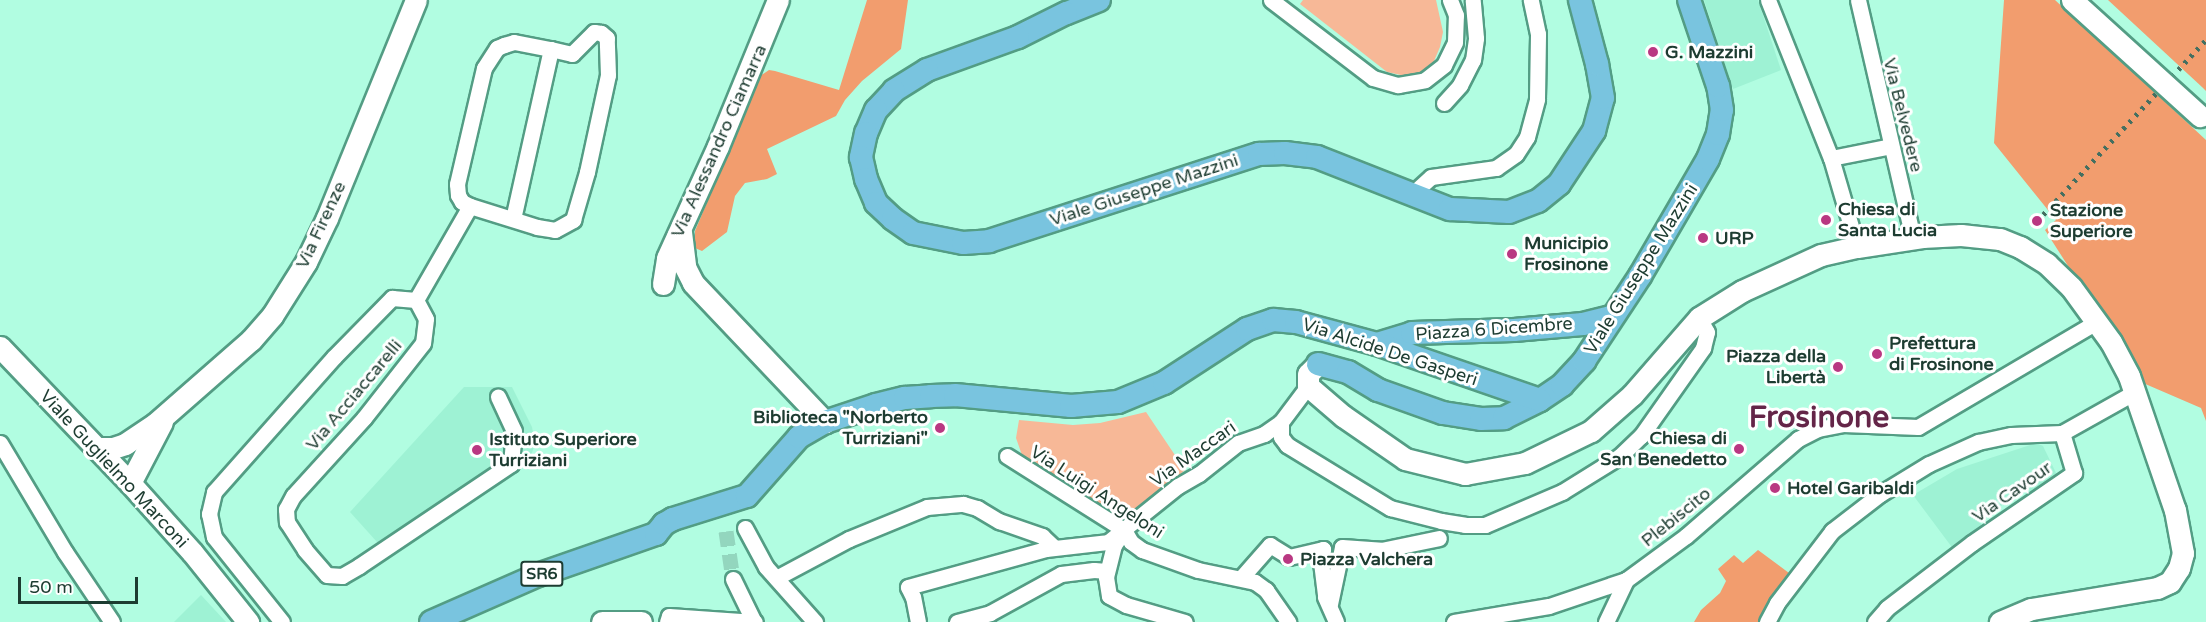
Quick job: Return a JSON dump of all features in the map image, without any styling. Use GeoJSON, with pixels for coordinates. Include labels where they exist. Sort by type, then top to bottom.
{"type":"FeatureCollection","features":[{"type":"Feature","properties":{"kind":"main road","name":"Via Firenze"},"geometry":{"type":"LineString","coordinates":[[98,448],[113,448],[124,444],[168,412],[251,340],[272,316],[306,262],[327,218],[416,0]]}},
{"type":"Feature","properties":{"kind":"main road","name":"Via Alessandro Ciamarra"},"geometry":{"type":"LineString","coordinates":[[663,284],[667,258],[718,146],[778,0]]}},
{"type":"Feature","properties":{"kind":"main road","name":"Viale Giuseppe Mazzini"},"geometry":{"type":"LineString","coordinates":[[1099,0],[1066,13],[1018,38],[927,70],[894,91],[876,110],[866,133],[861,156],[866,179],[876,202],[892,219],[913,233],[963,243],[989,241],[1259,153],[1317,157],[1450,209],[1509,212],[1538,201],[1559,184],[1594,131],[1603,98],[1598,64],[1580,0]]}},
{"type":"Feature","properties":{"kind":"main road","name":"Viale Giuseppe Mazzini"},"geometry":{"type":"LineString","coordinates":[[1318,364],[1348,372],[1378,390],[1443,413],[1480,419],[1504,418],[1540,400],[1562,384],[1584,361],[1666,234],[1708,159],[1718,135],[1722,110],[1718,86],[1689,0]]}},
{"type":"Feature","properties":{"kind":"main road"},"geometry":{"type":"LineString","coordinates":[[2072,0],[2203,119]]}},
{"type":"Feature","properties":{"kind":"main road"},"geometry":{"type":"LineString","coordinates":[[680,228],[682,257],[693,283],[825,422]]}},
{"type":"Feature","properties":{"kind":"main road"},"geometry":{"type":"LineString","coordinates":[[1318,364],[1308,374],[1308,386],[1343,416],[1405,459],[1466,474],[1525,463],[1591,431],[1632,395],[1699,318],[1742,291],[1821,255],[1913,238],[1961,235],[2000,239],[2020,247],[2047,264],[2071,287],[2111,342],[2130,376],[2177,519],[2183,553],[2179,568],[2170,582],[2157,588],[2058,603],[2031,609],[2000,622]]}},
{"type":"Feature","properties":{"kind":"main road","name":"Piazza 6 Dicembre"},"geometry":{"type":"LineString","coordinates":[[1377,344],[1412,333],[1514,330],[1583,324],[1612,317]]}},
{"type":"Feature","properties":{"kind":"main road","name":"Via Alcide De Gasperi"},"geometry":{"type":"LineString","coordinates":[[431,622],[538,575],[656,534],[664,524],[674,519],[747,496],[799,437],[825,422],[876,405],[905,398],[931,396],[955,395],[1071,406],[1118,402],[1164,383],[1247,329],[1273,320],[1296,322],[1377,344],[1540,400]]}},
{"type":"Feature","properties":{"kind":"main road","name":"Viale Guglielmo Marconi"},"geometry":{"type":"LineString","coordinates":[[0,347],[130,483],[192,552],[248,622]]}},
{"type":"Feature","properties":{"kind":"main road"},"geometry":{"type":"LineString","coordinates":[[130,483],[168,412]]}},
{"type":"Feature","properties":{"kind":"main road"},"geometry":{"type":"LineString","coordinates":[[602,622],[641,622]]}},
{"type":"Feature","properties":{"kind":"street"},"geometry":{"type":"LineString","coordinates":[[1271,0],[1373,78],[1398,85],[1425,80],[1444,65],[1455,42],[1455,15],[1450,0]]}},
{"type":"Feature","properties":{"kind":"street"},"geometry":{"type":"LineString","coordinates":[[1444,103],[1460,85],[1473,60],[1476,38],[1473,0]]}},
{"type":"Feature","properties":{"kind":"street"},"geometry":{"type":"LineString","coordinates":[[1411,195],[1431,177],[1496,168],[1516,154],[1527,137],[1537,99],[1538,44],[1536,14],[1531,0]]}},
{"type":"Feature","properties":{"kind":"street"},"geometry":{"type":"LineString","coordinates":[[1768,0],[1831,158],[1857,247]]}},
{"type":"Feature","properties":{"kind":"street","name":"Via Belvedere"},"geometry":{"type":"LineString","coordinates":[[1858,0],[1913,238]]}},
{"type":"Feature","properties":{"kind":"street"},"geometry":{"type":"LineString","coordinates":[[594,32],[607,38],[608,75],[577,211],[566,226],[555,230],[470,206],[462,202],[458,195],[457,184],[484,68],[497,48],[514,42],[551,49],[572,54],[594,32]]}},
{"type":"Feature","properties":{"kind":"street"},"geometry":{"type":"LineString","coordinates":[[513,219],[551,49]]}},
{"type":"Feature","properties":{"kind":"street"},"geometry":{"type":"LineString","coordinates":[[1831,158],[1891,146]]}},
{"type":"Feature","properties":{"kind":"street"},"geometry":{"type":"LineString","coordinates":[[416,300],[470,206]]}},
{"type":"Feature","properties":{"kind":"street","name":"Via Acciaccarelli"},"geometry":{"type":"LineString","coordinates":[[282,622],[214,537],[209,514],[214,492],[334,357],[392,298],[416,300],[426,319],[423,343],[364,418],[294,496],[286,509],[287,522],[305,550],[327,575],[342,576],[359,566],[512,464],[514,431],[498,396]]}},
{"type":"Feature","properties":{"kind":"street"},"geometry":{"type":"LineString","coordinates":[[1281,422],[1281,437],[1287,445],[1390,508],[1441,521],[1464,525],[1485,525],[1562,492],[1620,456],[1641,436],[1703,348],[1707,332],[1699,318]]}},
{"type":"Feature","properties":{"kind":"street","name":"Plebiscito"},"geometry":{"type":"LineString","coordinates":[[1454,622],[1549,606],[1626,580],[1686,536],[1798,439],[1818,429],[1843,424],[1918,427],[2096,322]]}},
{"type":"Feature","properties":{"kind":"street","name":"Via Maccari"},"geometry":{"type":"LineString","coordinates":[[1124,530],[1178,486],[1199,474],[1238,443],[1264,434],[1281,422],[1308,386]]}},
{"type":"Feature","properties":{"kind":"street"},"geometry":{"type":"LineString","coordinates":[[1767,622],[1777,603],[1832,531],[1890,488],[1929,464],[1978,442],[2011,435],[2062,433],[2135,392]]}},
{"type":"Feature","properties":{"kind":"street","name":"Via Cavour"},"geometry":{"type":"LineString","coordinates":[[1875,622],[1887,608],[1963,550],[2074,472],[2062,433]]}},
{"type":"Feature","properties":{"kind":"street"},"geometry":{"type":"LineString","coordinates":[[0,443],[65,552],[112,622]]}},
{"type":"Feature","properties":{"kind":"street","name":"Via Luigi Angeloni"},"geometry":{"type":"LineString","coordinates":[[1007,456],[1124,530],[1131,542],[1143,550],[1198,570],[1255,582],[1266,590],[1287,622]]}},
{"type":"Feature","properties":{"kind":"street"},"geometry":{"type":"LineString","coordinates":[[776,578],[849,539],[927,507],[963,504],[978,508],[999,520],[1041,536],[1054,548]]}},
{"type":"Feature","properties":{"kind":"street"},"geometry":{"type":"LineString","coordinates":[[745,528],[759,557],[815,622]]}},
{"type":"Feature","properties":{"kind":"street"},"geometry":{"type":"LineString","coordinates":[[918,622],[913,597],[908,587],[1054,548],[1108,542],[1124,530]]}},
{"type":"Feature","properties":{"kind":"street"},"geometry":{"type":"LineString","coordinates":[[1124,530],[1114,545],[1107,571],[1106,585],[1109,596],[1126,605],[1185,622]]}},
{"type":"Feature","properties":{"kind":"street"},"geometry":{"type":"LineString","coordinates":[[1330,605],[1342,547],[1381,550],[1439,538]]}},
{"type":"Feature","properties":{"kind":"street"},"geometry":{"type":"LineString","coordinates":[[1241,578],[1270,545],[1289,557],[1323,549],[1321,562],[1324,591],[1336,622]]}},
{"type":"Feature","properties":{"kind":"street"},"geometry":{"type":"LineString","coordinates":[[957,622],[990,613],[1061,574],[1094,570],[1107,571]]}},
{"type":"Feature","properties":{"kind":"street"},"geometry":{"type":"LineString","coordinates":[[667,622],[669,616],[754,621],[733,579]]}},
{"type":"Feature","properties":{"kind":"street"},"geometry":{"type":"LineString","coordinates":[[1606,622],[1626,580]]}},
{"type":"Feature","properties":{"kind":"shaded area"},"geometry":{"type":"Polygon","coordinates":[[[867,0],[908,0],[901,49],[862,81],[845,100],[836,116],[767,149],[777,174],[767,179],[745,183],[735,196],[727,232],[702,251],[695,248],[695,231],[760,76],[769,70],[775,71],[839,90],[867,0]]]}},
{"type":"Feature","properties":{"kind":"shaded area"},"geometry":{"type":"Polygon","coordinates":[[[1303,0],[1436,0],[1443,32],[1440,47],[1434,61],[1422,72],[1410,77],[1387,72],[1300,4],[1303,0]]]}},
{"type":"Feature","properties":{"kind":"shaded area"},"geometry":{"type":"Polygon","coordinates":[[[1704,0],[1758,0],[1781,70],[1733,89],[1704,0]]]}},
{"type":"Feature","properties":{"kind":"shaded area"},"geometry":{"type":"Polygon","coordinates":[[[2004,0],[2055,0],[2206,140],[2206,421],[2201,408],[2143,383],[2045,230],[2056,220],[1994,143],[2004,0]]]}},
{"type":"Feature","properties":{"kind":"shaded area"},"geometry":{"type":"Polygon","coordinates":[[[2108,0],[2206,0],[2206,91],[2202,87],[2108,0]]]}},
{"type":"Feature","properties":{"kind":"shaded area"},"geometry":{"type":"Polygon","coordinates":[[[464,387],[512,387],[532,427],[535,444],[528,464],[386,552],[350,512],[464,387]]]}},
{"type":"Feature","properties":{"kind":"shaded area"},"geometry":{"type":"Polygon","coordinates":[[[1146,412],[1185,470],[1127,520],[1113,515],[1023,458],[1016,438],[1019,420],[1073,425],[1100,423],[1146,412]]]}},
{"type":"Feature","properties":{"kind":"shaded area"},"geometry":{"type":"Polygon","coordinates":[[[2036,443],[2043,446],[2057,475],[2029,498],[2024,492],[1979,519],[1983,529],[1954,550],[1913,495],[1957,469],[2036,443]]]}},
{"type":"Feature","properties":{"kind":"shaded area"},"geometry":{"type":"Polygon","coordinates":[[[1758,550],[1789,573],[1761,622],[1694,622],[1701,610],[1720,593],[1726,581],[1718,569],[1734,555],[1743,563],[1758,550]]]}},
{"type":"Feature","properties":{"kind":"shaded area"},"geometry":{"type":"Polygon","coordinates":[[[201,595],[226,622],[174,622],[201,595]]]}},
{"type":"Feature","properties":{"kind":"tunnel"},"geometry":{"type":"LineString","coordinates":[[726,531],[733,579]]}},
{"type":"Feature","properties":{"kind":"railway"},"geometry":{"type":"LineString","coordinates":[[2037,221],[2206,40]]}},
{"type":"Feature","properties":{"kind":"place","name":"G. Mazzini"},"geometry":{"type":"Point","coordinates":[1653,52]}},
{"type":"Feature","properties":{"kind":"place","name":"Chiesa di Santa Lucia"},"geometry":{"type":"Point","coordinates":[1826,220]}},
{"type":"Feature","properties":{"kind":"place","name":"Stazione Superiore"},"geometry":{"type":"Point","coordinates":[2037,221]}},
{"type":"Feature","properties":{"kind":"place","name":"URP"},"geometry":{"type":"Point","coordinates":[1703,238]}},
{"type":"Feature","properties":{"kind":"place","name":"Municipio Frosinone"},"geometry":{"type":"Point","coordinates":[1512,254]}},
{"type":"Feature","properties":{"kind":"place","name":"Prefettura di Frosinone"},"geometry":{"type":"Point","coordinates":[1877,354]}},
{"type":"Feature","properties":{"kind":"place","name":"Piazza della Libertà"},"geometry":{"type":"Point","coordinates":[1838,367]}},
{"type":"Feature","properties":{"kind":"place","name":"Biblioteca \"Norberto Turriziani\""},"geometry":{"type":"Point","coordinates":[940,428]}},
{"type":"Feature","properties":{"kind":"place","name":"Chiesa di San Benedetto"},"geometry":{"type":"Point","coordinates":[1739,449]}},
{"type":"Feature","properties":{"kind":"place","name":"Istituto Superiore Turriziani"},"geometry":{"type":"Point","coordinates":[477,450]}},
{"type":"Feature","properties":{"kind":"place","name":"Hotel Garibaldi"},"geometry":{"type":"Point","coordinates":[1775,488]}},
{"type":"Feature","properties":{"kind":"place","name":"Piazza Valchera"},"geometry":{"type":"Point","coordinates":[1288,559]}},
{"type":"Feature","properties":{"kind":"district","name":"Frosinone"},"geometry":{"type":"Point","coordinates":[1819,418]}}]}
